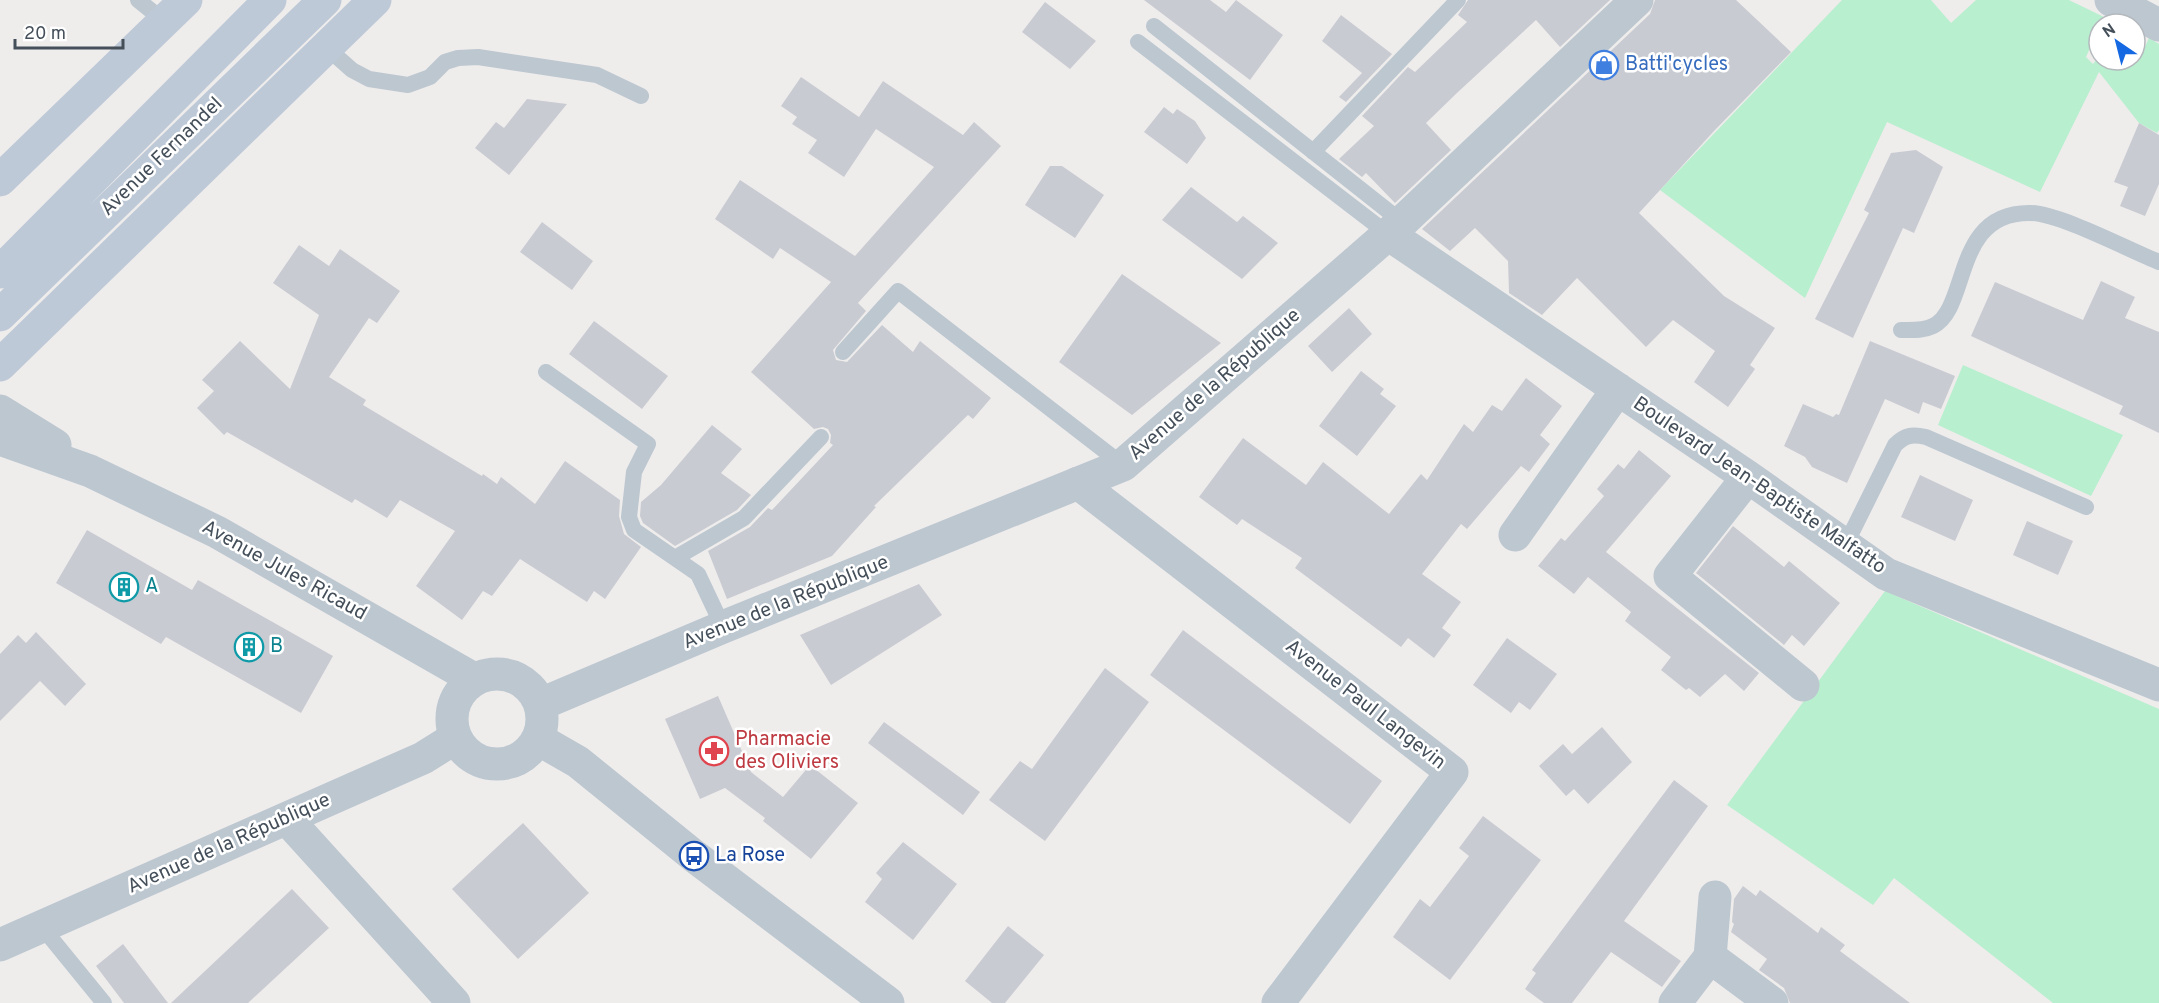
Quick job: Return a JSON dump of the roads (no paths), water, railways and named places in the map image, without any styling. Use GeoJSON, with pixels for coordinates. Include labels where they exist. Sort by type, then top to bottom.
{"type":"FeatureCollection","features":[{"type":"Feature","properties":{"kind":"main road","name":"Avenue Fernandel"},"geometry":{"type":"LineString","coordinates":[[0,272],[270,0]]}},
{"type":"Feature","properties":{"kind":"main road","name":"Avenue Fernandel"},"geometry":{"type":"LineString","coordinates":[[0,315],[325,0]]}},
{"type":"Feature","properties":{"kind":"main road"},"geometry":{"type":"LineString","coordinates":[[0,365],[375,0]]}},
{"type":"Feature","properties":{"kind":"main road"},"geometry":{"type":"LineString","coordinates":[[0,180],[175,10]]}},
{"type":"Feature","properties":{"kind":"street","name":"Avenue de la République"},"geometry":{"type":"LineString","coordinates":[[541,704],[723,627],[1124,465],[1395,228],[1637,0]]}},
{"type":"Feature","properties":{"kind":"street"},"geometry":{"type":"LineString","coordinates":[[2111,0],[2159,24]]}},
{"type":"Feature","properties":{"kind":"street","name":"Boulevard Jean-Baptiste Malfatto"},"geometry":{"type":"LineString","coordinates":[[1395,228],[1618,390],[1748,477],[1886,574],[2159,685]]}},
{"type":"Feature","properties":{"kind":"street"},"geometry":{"type":"LineString","coordinates":[[1515,535],[1618,390]]}},
{"type":"Feature","properties":{"kind":"street","name":"Avenue Jules Ricaud"},"geometry":{"type":"LineString","coordinates":[[0,411],[34,430],[90,471]]}},
{"type":"Feature","properties":{"kind":"street","name":"Avenue Jules Ricaud"},"geometry":{"type":"LineString","coordinates":[[0,439],[90,471],[217,532],[474,679]]}},
{"type":"Feature","properties":{"kind":"street"},"geometry":{"type":"LineString","coordinates":[[1748,477],[1670,576],[1803,685]]}},
{"type":"Feature","properties":{"kind":"street","name":"Avenue Paul Langevin"},"geometry":{"type":"LineString","coordinates":[[1078,483],[1452,772],[1278,1003]]}},
{"type":"Feature","properties":{"kind":"street"},"geometry":{"type":"LineString","coordinates":[[506,673],[521,679],[533,690],[541,704],[543,722],[538,739],[528,753],[513,762],[496,765],[479,761],[465,751],[455,738],[452,722],[454,705],[462,690],[474,679],[489,674],[506,673]]}},
{"type":"Feature","properties":{"kind":"street","name":"Avenue de la République"},"geometry":{"type":"LineString","coordinates":[[0,945],[423,758],[455,738]]}},
{"type":"Feature","properties":{"kind":"street"},"geometry":{"type":"LineString","coordinates":[[538,739],[579,762],[694,856],[888,1003]]}},
{"type":"Feature","properties":{"kind":"street"},"geometry":{"type":"LineString","coordinates":[[287,819],[454,1003]]}},
{"type":"Feature","properties":{"kind":"street"},"geometry":{"type":"LineString","coordinates":[[1675,1003],[1710,957],[1715,897]]}},
{"type":"Feature","properties":{"kind":"street"},"geometry":{"type":"LineString","coordinates":[[1710,957],[1772,1003]]}},
{"type":"Feature","properties":{"kind":"lane"},"geometry":{"type":"LineString","coordinates":[[138,0],[175,10]]}},
{"type":"Feature","properties":{"kind":"lane"},"geometry":{"type":"LineString","coordinates":[[1313,152],[1458,0]]}},
{"type":"Feature","properties":{"kind":"lane"},"geometry":{"type":"LineString","coordinates":[[1154,26],[1313,152],[1395,228]]}},
{"type":"Feature","properties":{"kind":"lane"},"geometry":{"type":"LineString","coordinates":[[1138,42],[1395,228]]}},
{"type":"Feature","properties":{"kind":"lane"},"geometry":{"type":"LineString","coordinates":[[326,47],[352,70],[369,79],[408,85],[430,77],[446,62],[458,58],[478,57],[597,75],[641,96]]}},
{"type":"Feature","properties":{"kind":"lane"},"geometry":{"type":"LineString","coordinates":[[1901,330],[1918,330],[1933,326],[1945,315],[1973,245],[1985,230],[2005,218],[2030,213],[2051,217],[2159,262]]}},
{"type":"Feature","properties":{"kind":"lane"},"geometry":{"type":"LineString","coordinates":[[843,352],[898,291],[1124,465]]}},
{"type":"Feature","properties":{"kind":"lane"},"geometry":{"type":"LineString","coordinates":[[546,372],[648,444],[634,472],[629,517],[634,530],[698,574],[723,627]]}},
{"type":"Feature","properties":{"kind":"lane"},"geometry":{"type":"LineString","coordinates":[[1845,546],[1895,445],[1902,438],[1913,435],[1926,437],[2086,507]]}},
{"type":"Feature","properties":{"kind":"lane"},"geometry":{"type":"LineString","coordinates":[[675,558],[744,518],[821,437]]}},
{"type":"Feature","properties":{"kind":"lane"},"geometry":{"type":"LineString","coordinates":[[42,927],[104,1003]]}},
{"type":"Feature","properties":{"kind":"place","name":"Batti'cycles"},"geometry":{"type":"Point","coordinates":[1604,65]}},
{"type":"Feature","properties":{"kind":"place","name":"A"},"geometry":{"type":"Point","coordinates":[124,587]}},
{"type":"Feature","properties":{"kind":"place","name":"B"},"geometry":{"type":"Point","coordinates":[249,647]}},
{"type":"Feature","properties":{"kind":"place","name":"Pharmacie des Oliviers"},"geometry":{"type":"Point","coordinates":[714,751]}},
{"type":"Feature","properties":{"kind":"place","name":"La Rose"},"geometry":{"type":"Point","coordinates":[694,856]}}]}
